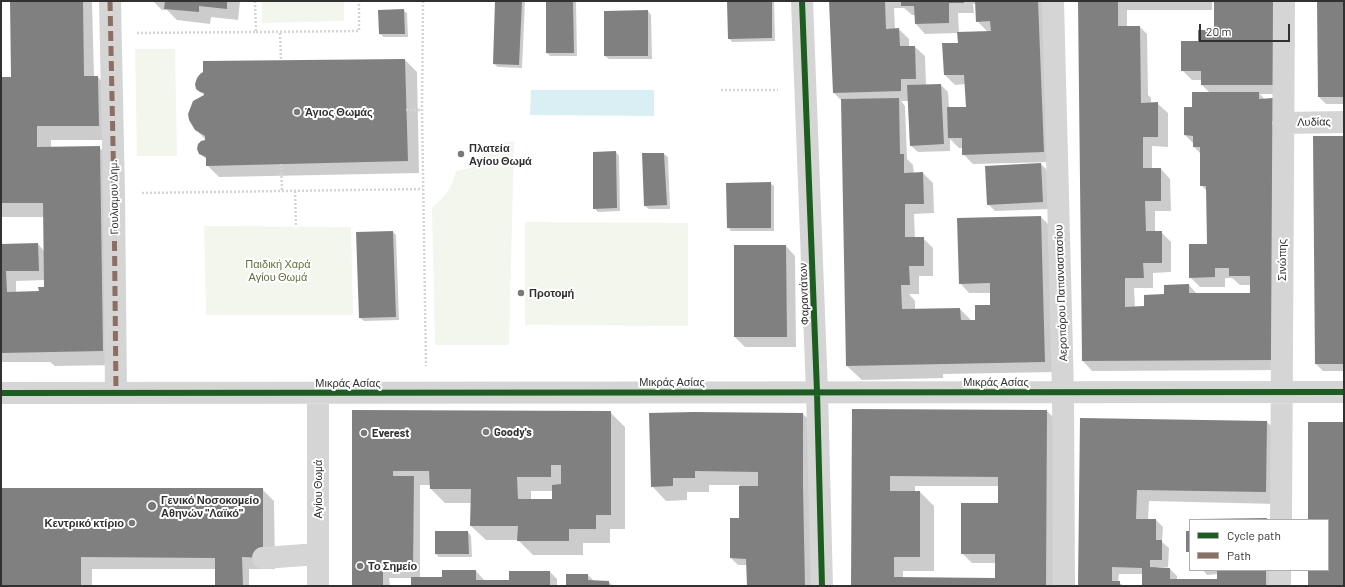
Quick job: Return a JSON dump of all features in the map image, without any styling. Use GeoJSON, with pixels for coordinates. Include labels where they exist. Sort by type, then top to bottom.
{"type":"FeatureCollection","features":[{"type":"Feature","properties":{"kind":"street","name":"Γουλιαμου Δημ."},"geometry":{"type":"LineString","coordinates":[[110,1],[116,393]]}},
{"type":"Feature","properties":{"kind":"street","name":"Φαραντάτων"},"geometry":{"type":"LineString","coordinates":[[802,1],[817,392],[822,586]]}},
{"type":"Feature","properties":{"kind":"street","name":"Αεροπόρου Παπαναστασίου"},"geometry":{"type":"LineString","coordinates":[[1053,1],[1063,392],[1064,586]]}},
{"type":"Feature","properties":{"kind":"street","name":"Σινώπης"},"geometry":{"type":"LineString","coordinates":[[1281,519],[1284,1]]}},
{"type":"Feature","properties":{"kind":"street","name":"Λυδίας"},"geometry":{"type":"LineString","coordinates":[[1283,123],[1344,122]]}},
{"type":"Feature","properties":{"kind":"street","name":"Μικράς Ασίας"},"geometry":{"type":"LineString","coordinates":[[1,393],[1344,392]]}},
{"type":"Feature","properties":{"kind":"street","name":"Αγίου Θωμά"},"geometry":{"type":"LineString","coordinates":[[318,393],[318,586]]}},
{"type":"Feature","properties":{"kind":"street"},"geometry":{"type":"LineString","coordinates":[[263,558],[318,554]]}},
{"type":"Feature","properties":{"kind":"street"},"geometry":{"type":"LineString","coordinates":[[1280,571],[1280,586]]}},
{"type":"Feature","properties":{"kind":"path"},"geometry":{"type":"LineString","coordinates":[[255,1],[256,32]]}},
{"type":"Feature","properties":{"kind":"path"},"geometry":{"type":"LineString","coordinates":[[111,33],[360,31],[359,1]]}},
{"type":"Feature","properties":{"kind":"path"},"geometry":{"type":"LineString","coordinates":[[423,1],[422,110],[426,392]]}},
{"type":"Feature","properties":{"kind":"path"},"geometry":{"type":"LineString","coordinates":[[280,32],[281,60]]}},
{"type":"Feature","properties":{"kind":"path"},"geometry":{"type":"LineString","coordinates":[[720,90],[776,90]]}},
{"type":"Feature","properties":{"kind":"path"},"geometry":{"type":"LineString","coordinates":[[406,110],[422,110]]}},
{"type":"Feature","properties":{"kind":"path"},"geometry":{"type":"LineString","coordinates":[[281,164],[282,191]]}},
{"type":"Feature","properties":{"kind":"path"},"geometry":{"type":"LineString","coordinates":[[114,193],[423,189]]}},
{"type":"Feature","properties":{"kind":"path"},"geometry":{"type":"LineString","coordinates":[[294,191],[296,226]]}},
{"type":"Feature","properties":{"kind":"green space"},"geometry":{"type":"Polygon","coordinates":[[[262,1],[344,1],[344,21],[262,23],[262,1]]]}},
{"type":"Feature","properties":{"kind":"green space"},"geometry":{"type":"Polygon","coordinates":[[[135,49],[175,49],[177,156],[137,156],[135,49]]]}},
{"type":"Feature","properties":{"kind":"green space"},"geometry":{"type":"Polygon","coordinates":[[[514,141],[509,345],[435,345],[432,208],[447,192],[456,171],[470,168],[480,163],[485,146],[514,141]]]}},
{"type":"Feature","properties":{"kind":"green space"},"geometry":{"type":"Polygon","coordinates":[[[525,222],[688,223],[688,326],[525,325],[525,222]]]}},
{"type":"Feature","properties":{"kind":"green space","name":"Παιδική Χαρά Αγίου Θωμά"},"geometry":{"type":"Polygon","coordinates":[[[204,226],[351,227],[353,315],[206,315],[204,226]]]}},
{"type":"Feature","properties":{"kind":"shaded area"},"geometry":{"type":"Polygon","coordinates":[[[531,90],[654,90],[654,116],[530,115],[531,90]]]}},
{"type":"Feature","properties":{"kind":"building"},"geometry":{"type":"Polygon","coordinates":[[[10,1],[83,1],[84,76],[98,76],[99,126],[37,126],[37,147],[100,146],[103,351],[1,353],[1,244],[38,243],[39,271],[6,271],[7,292],[39,291],[38,287],[44,287],[43,203],[1,203],[1,77],[11,77],[10,1]]]}},
{"type":"Feature","properties":{"kind":"building"},"geometry":{"type":"Polygon","coordinates":[[[165,1],[227,1],[227,9],[199,6],[199,12],[164,9],[165,1]]]}},
{"type":"Feature","properties":{"kind":"building"},"geometry":{"type":"Polygon","coordinates":[[[495,1],[522,1],[519,65],[493,64],[495,1]]]}},
{"type":"Feature","properties":{"kind":"building"},"geometry":{"type":"Polygon","coordinates":[[[546,1],[573,1],[574,53],[546,53],[546,1]]]}},
{"type":"Feature","properties":{"kind":"building"},"geometry":{"type":"Polygon","coordinates":[[[727,1],[772,1],[772,38],[728,39],[727,1]]]}},
{"type":"Feature","properties":{"kind":"building"},"geometry":{"type":"Polygon","coordinates":[[[829,1],[885,1],[886,29],[899,28],[900,46],[915,46],[916,79],[901,79],[901,91],[833,93],[829,1]]]}},
{"type":"Feature","properties":{"kind":"building"},"geometry":{"type":"Polygon","coordinates":[[[901,1],[964,1],[964,3],[949,3],[949,23],[915,24],[914,6],[901,6],[901,1]]]}},
{"type":"Feature","properties":{"kind":"building"},"geometry":{"type":"Polygon","coordinates":[[[975,1],[1038,1],[1044,152],[962,155],[962,138],[948,138],[947,107],[966,107],[964,75],[944,75],[942,43],[958,43],[957,32],[991,31],[990,21],[976,22],[975,1]]]}},
{"type":"Feature","properties":{"kind":"building"},"geometry":{"type":"Polygon","coordinates":[[[1078,1],[1118,1],[1118,26],[1140,26],[1141,103],[1158,102],[1158,137],[1143,137],[1143,168],[1161,168],[1161,201],[1145,201],[1146,231],[1162,231],[1162,263],[1143,263],[1144,278],[1125,278],[1125,307],[1144,306],[1144,295],[1164,294],[1164,285],[1189,284],[1189,293],[1250,293],[1250,276],[1229,276],[1229,268],[1215,268],[1215,277],[1189,278],[1189,244],[1207,244],[1206,186],[1200,186],[1200,147],[1193,147],[1193,136],[1184,135],[1184,107],[1192,107],[1192,92],[1259,92],[1259,99],[1273,98],[1276,360],[1082,361],[1078,1]]]}},
{"type":"Feature","properties":{"kind":"building"},"geometry":{"type":"Polygon","coordinates":[[[1214,1],[1273,1],[1274,85],[1201,85],[1201,71],[1181,71],[1181,41],[1198,41],[1198,30],[1214,30],[1214,1]]]}},
{"type":"Feature","properties":{"kind":"building"},"geometry":{"type":"Polygon","coordinates":[[[1317,1],[1344,1],[1344,97],[1318,97],[1317,1]]]}},
{"type":"Feature","properties":{"kind":"building"},"geometry":{"type":"Polygon","coordinates":[[[404,9],[405,34],[379,34],[378,10],[404,9]]]}},
{"type":"Feature","properties":{"kind":"building"},"geometry":{"type":"Polygon","coordinates":[[[648,10],[648,56],[604,56],[604,11],[648,10]]]}},
{"type":"Feature","properties":{"kind":"building","name":"Άγιος Θωμάς"},"geometry":{"type":"Polygon","coordinates":[[[405,59],[408,161],[206,166],[206,157],[199,154],[197,149],[198,144],[205,140],[205,136],[195,130],[189,120],[188,114],[193,101],[204,95],[204,93],[196,89],[195,84],[197,78],[203,72],[203,61],[405,59]]]}},
{"type":"Feature","properties":{"kind":"building"},"geometry":{"type":"Polygon","coordinates":[[[941,84],[944,144],[910,146],[907,85],[941,84]]]}},
{"type":"Feature","properties":{"kind":"building"},"geometry":{"type":"Polygon","coordinates":[[[899,98],[900,154],[904,154],[904,173],[923,172],[924,204],[905,204],[905,237],[924,237],[924,266],[909,266],[910,285],[901,285],[902,309],[960,308],[961,320],[975,320],[975,305],[990,305],[990,283],[959,284],[957,218],[1041,216],[1045,362],[846,366],[841,99],[899,98]]]}},
{"type":"Feature","properties":{"kind":"building"},"geometry":{"type":"Polygon","coordinates":[[[1313,136],[1344,136],[1344,364],[1315,364],[1313,136]]]}},
{"type":"Feature","properties":{"kind":"building"},"geometry":{"type":"Polygon","coordinates":[[[616,151],[617,208],[593,209],[593,152],[616,151]]]}},
{"type":"Feature","properties":{"kind":"building"},"geometry":{"type":"Polygon","coordinates":[[[642,153],[664,153],[667,205],[644,206],[642,153]]]}},
{"type":"Feature","properties":{"kind":"building"},"geometry":{"type":"Polygon","coordinates":[[[1041,163],[1043,202],[987,205],[985,166],[1041,163]]]}},
{"type":"Feature","properties":{"kind":"building"},"geometry":{"type":"Polygon","coordinates":[[[771,182],[771,228],[727,228],[726,183],[771,182]]]}},
{"type":"Feature","properties":{"kind":"building"},"geometry":{"type":"Polygon","coordinates":[[[393,231],[396,317],[359,318],[356,232],[393,231]]]}},
{"type":"Feature","properties":{"kind":"building"},"geometry":{"type":"Polygon","coordinates":[[[734,245],[786,245],[787,337],[734,337],[734,245]]]}},
{"type":"Feature","properties":{"kind":"building"},"geometry":{"type":"Polygon","coordinates":[[[852,409],[1047,410],[1046,586],[851,586],[852,409]],[[890,476],[890,491],[920,491],[920,557],[894,557],[894,577],[995,578],[995,554],[961,554],[961,503],[998,503],[998,477],[890,476]]]}},
{"type":"Feature","properties":{"kind":"building"},"geometry":{"type":"Polygon","coordinates":[[[352,410],[611,411],[611,515],[596,515],[596,529],[569,529],[569,541],[517,541],[518,526],[470,526],[471,489],[430,489],[429,471],[393,471],[393,476],[414,476],[413,571],[383,571],[383,586],[352,586],[352,410]],[[551,465],[551,477],[517,477],[518,499],[552,499],[552,485],[561,484],[561,465],[551,465]]]}},
{"type":"Feature","properties":{"kind":"building"},"geometry":{"type":"Polygon","coordinates":[[[649,413],[803,413],[805,586],[747,586],[746,559],[730,558],[730,518],[739,518],[739,486],[758,486],[758,472],[695,471],[695,478],[673,478],[673,486],[651,487],[649,413]]]}},
{"type":"Feature","properties":{"kind":"building"},"geometry":{"type":"Polygon","coordinates":[[[1080,418],[1267,421],[1266,492],[1137,490],[1136,519],[1156,519],[1156,540],[1162,540],[1162,560],[1150,560],[1150,567],[1170,568],[1170,579],[1217,579],[1217,571],[1266,571],[1266,586],[1142,586],[1142,568],[1112,567],[1112,581],[1120,581],[1120,586],[1078,586],[1080,418]]]}},
{"type":"Feature","properties":{"kind":"building"},"geometry":{"type":"Polygon","coordinates":[[[1308,422],[1344,422],[1344,586],[1308,586],[1308,571],[1329,571],[1329,519],[1308,519],[1308,422]]]}},
{"type":"Feature","properties":{"kind":"building","name":"Κεντρικό κτίριο"},"geometry":{"type":"Polygon","coordinates":[[[1,488],[263,488],[263,558],[242,557],[243,586],[215,586],[215,558],[81,557],[81,586],[1,586],[1,488]]]}},
{"type":"Feature","properties":{"kind":"building"},"geometry":{"type":"Polygon","coordinates":[[[1267,518],[1267,519],[1199,519],[1267,518]]]}},
{"type":"Feature","properties":{"kind":"building"},"geometry":{"type":"Polygon","coordinates":[[[435,531],[468,531],[469,554],[435,554],[435,531]]]}},
{"type":"Feature","properties":{"kind":"building"},"geometry":{"type":"Polygon","coordinates":[[[1186,531],[1189,531],[1189,552],[1186,552],[1186,531]]]}},
{"type":"Feature","properties":{"kind":"building"},"geometry":{"type":"Polygon","coordinates":[[[442,570],[476,570],[476,580],[509,580],[509,571],[550,571],[550,586],[411,586],[411,577],[442,577],[442,570]]]}},
{"type":"Feature","properties":{"kind":"building"},"geometry":{"type":"Polygon","coordinates":[[[566,574],[588,574],[588,580],[609,581],[609,586],[566,586],[566,574]]]}},
{"type":"Feature","properties":{"kind":"marked path"},"geometry":{"type":"LineString","coordinates":[[110,1],[116,393]]}},
{"type":"Feature","properties":{"kind":"cycle path"},"geometry":{"type":"LineString","coordinates":[[802,1],[817,392],[822,586]]}},
{"type":"Feature","properties":{"kind":"cycle path"},"geometry":{"type":"LineString","coordinates":[[1,393],[1344,392]]}},
{"type":"Feature","properties":{"kind":"place","name":"Άγιος Θωμάς"},"geometry":{"type":"Point","coordinates":[297,112]}},
{"type":"Feature","properties":{"kind":"place","name":"Πλατεία Αγίου Θωμά"},"geometry":{"type":"Point","coordinates":[461,154]}},
{"type":"Feature","properties":{"kind":"place","name":"Προτομή"},"geometry":{"type":"Point","coordinates":[521,293]}},
{"type":"Feature","properties":{"kind":"place","name":"Goody's"},"geometry":{"type":"Point","coordinates":[486,432]}},
{"type":"Feature","properties":{"kind":"place","name":"Everest"},"geometry":{"type":"Point","coordinates":[364,433]}},
{"type":"Feature","properties":{"kind":"place","name":"Γενικό Νοσοκομείο Αθηνών \"Λαϊκό\""},"geometry":{"type":"Point","coordinates":[152,506]}},
{"type":"Feature","properties":{"kind":"place","name":"Κεντρικό κτίριο"},"geometry":{"type":"Point","coordinates":[132,523]}},
{"type":"Feature","properties":{"kind":"place","name":"Το Σημείο"},"geometry":{"type":"Point","coordinates":[360,566]}}]}
